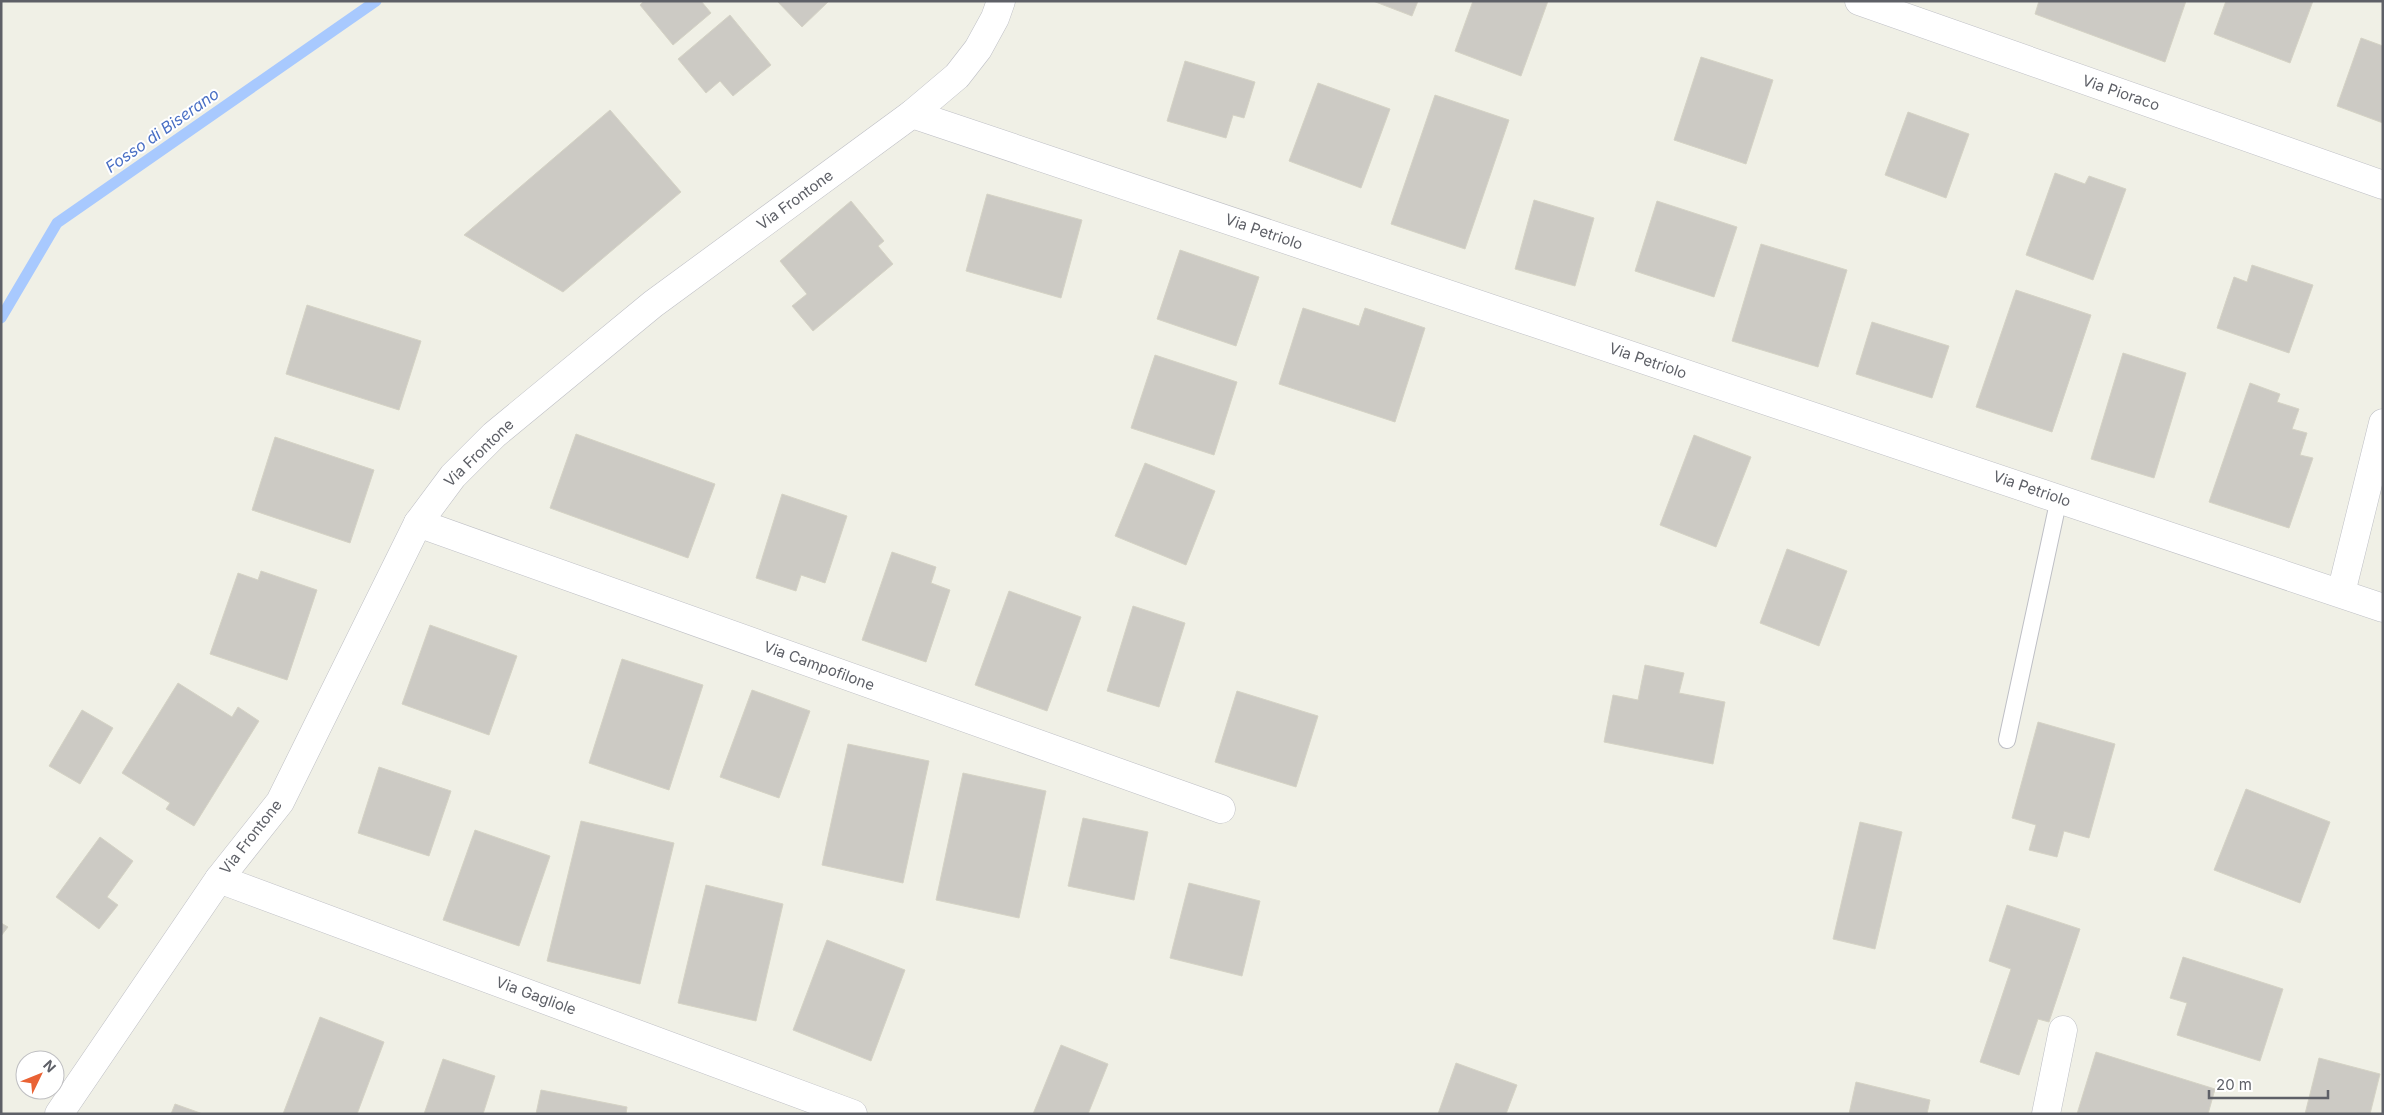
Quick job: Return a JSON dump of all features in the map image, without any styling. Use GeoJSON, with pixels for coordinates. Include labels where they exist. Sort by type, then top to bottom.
{"type":"FeatureCollection","features":[{"type":"Feature","properties":{"kind":"street","name":"Via Frontone"},"geometry":{"type":"LineString","coordinates":[[59,1114],[219,879],[280,802],[418,523],[453,476],[494,435],[654,304],[912,114],[957,76],[978,49],[995,18],[1001,1]]}},
{"type":"Feature","properties":{"kind":"street","name":"Via Pioraco"},"geometry":{"type":"LineString","coordinates":[[1859,1],[2383,185]]}},
{"type":"Feature","properties":{"kind":"street","name":"Via Petriolo"},"geometry":{"type":"LineString","coordinates":[[912,114],[2383,608]]}},
{"type":"Feature","properties":{"kind":"street"},"geometry":{"type":"LineString","coordinates":[[2342,593],[2383,423]]}},
{"type":"Feature","properties":{"kind":"street","name":"Via Campofilone"},"geometry":{"type":"LineString","coordinates":[[418,523],[1221,809]]}},
{"type":"Feature","properties":{"kind":"street","name":"Via Gagliole"},"geometry":{"type":"LineString","coordinates":[[219,879],[853,1114]]}},
{"type":"Feature","properties":{"kind":"street"},"geometry":{"type":"LineString","coordinates":[[2046,1114],[2063,1030]]}},
{"type":"Feature","properties":{"kind":"lane"},"geometry":{"type":"LineString","coordinates":[[2007,740],[2059,498]]}},
{"type":"Feature","properties":{"kind":"building"},"geometry":{"type":"Polygon","coordinates":[[[644,1],[701,1],[711,13],[673,45],[640,5],[644,1]]]}},
{"type":"Feature","properties":{"kind":"building"},"geometry":{"type":"Polygon","coordinates":[[[777,1],[829,1],[802,27],[777,1]]]}},
{"type":"Feature","properties":{"kind":"building"},"geometry":{"type":"Polygon","coordinates":[[[1373,1],[1418,1],[1412,16],[1373,1]]]}},
{"type":"Feature","properties":{"kind":"building"},"geometry":{"type":"Polygon","coordinates":[[[1473,1],[1548,1],[1521,76],[1455,51],[1473,1]]]}},
{"type":"Feature","properties":{"kind":"building"},"geometry":{"type":"Polygon","coordinates":[[[2039,1],[2186,1],[2165,62],[2035,14],[2039,1]]]}},
{"type":"Feature","properties":{"kind":"building"},"geometry":{"type":"Polygon","coordinates":[[[2226,1],[2313,1],[2290,63],[2214,34],[2226,1]]]}},
{"type":"Feature","properties":{"kind":"building"},"geometry":{"type":"Polygon","coordinates":[[[730,15],[771,65],[733,96],[720,81],[706,93],[678,59],[730,15]]]}},
{"type":"Feature","properties":{"kind":"building"},"geometry":{"type":"Polygon","coordinates":[[[2361,38],[2383,46],[2383,123],[2337,106],[2361,38]]]}},
{"type":"Feature","properties":{"kind":"building"},"geometry":{"type":"Polygon","coordinates":[[[1701,57],[1773,80],[1746,164],[1674,140],[1701,57]]]}},
{"type":"Feature","properties":{"kind":"building"},"geometry":{"type":"Polygon","coordinates":[[[1185,61],[1255,82],[1244,118],[1233,115],[1226,138],[1167,121],[1185,61]]]}},
{"type":"Feature","properties":{"kind":"building"},"geometry":{"type":"Polygon","coordinates":[[[1318,83],[1390,109],[1361,188],[1289,161],[1318,83]]]}},
{"type":"Feature","properties":{"kind":"building"},"geometry":{"type":"Polygon","coordinates":[[[1435,95],[1509,120],[1465,249],[1391,224],[1435,95]]]}},
{"type":"Feature","properties":{"kind":"building"},"geometry":{"type":"Polygon","coordinates":[[[610,110],[681,192],[563,292],[464,235],[610,110]]]}},
{"type":"Feature","properties":{"kind":"building"},"geometry":{"type":"Polygon","coordinates":[[[1908,112],[1969,134],[1946,198],[1885,175],[1908,112]]]}},
{"type":"Feature","properties":{"kind":"building"},"geometry":{"type":"Polygon","coordinates":[[[2055,173],[2085,184],[2089,176],[2126,189],[2093,280],[2026,255],[2055,173]]]}},
{"type":"Feature","properties":{"kind":"building"},"geometry":{"type":"Polygon","coordinates":[[[987,194],[1082,220],[1061,298],[966,271],[987,194]]]}},
{"type":"Feature","properties":{"kind":"building"},"geometry":{"type":"Polygon","coordinates":[[[1534,200],[1594,218],[1575,286],[1515,269],[1534,200]]]}},
{"type":"Feature","properties":{"kind":"building"},"geometry":{"type":"Polygon","coordinates":[[[851,201],[884,241],[878,246],[893,264],[813,331],[792,306],[807,294],[780,261],[851,201]]]}},
{"type":"Feature","properties":{"kind":"building"},"geometry":{"type":"Polygon","coordinates":[[[1657,201],[1737,227],[1714,297],[1635,271],[1657,201]]]}},
{"type":"Feature","properties":{"kind":"building"},"geometry":{"type":"Polygon","coordinates":[[[1761,244],[1847,270],[1818,367],[1732,341],[1761,244]]]}},
{"type":"Feature","properties":{"kind":"building"},"geometry":{"type":"Polygon","coordinates":[[[1180,250],[1259,277],[1236,346],[1157,319],[1180,250]]]}},
{"type":"Feature","properties":{"kind":"building"},"geometry":{"type":"Polygon","coordinates":[[[2252,265],[2313,285],[2289,353],[2217,328],[2234,277],[2247,282],[2252,265]]]}},
{"type":"Feature","properties":{"kind":"building"},"geometry":{"type":"Polygon","coordinates":[[[2016,290],[2091,315],[2052,432],[1976,407],[2016,290]]]}},
{"type":"Feature","properties":{"kind":"building"},"geometry":{"type":"Polygon","coordinates":[[[307,305],[421,341],[399,410],[286,374],[307,305]]]}},
{"type":"Feature","properties":{"kind":"building"},"geometry":{"type":"Polygon","coordinates":[[[1303,308],[1359,326],[1365,308],[1425,328],[1395,422],[1279,384],[1303,308]]]}},
{"type":"Feature","properties":{"kind":"building"},"geometry":{"type":"Polygon","coordinates":[[[1872,322],[1949,346],[1932,398],[1856,374],[1872,322]]]}},
{"type":"Feature","properties":{"kind":"building"},"geometry":{"type":"Polygon","coordinates":[[[2123,353],[2186,373],[2154,478],[2091,459],[2123,353]]]}},
{"type":"Feature","properties":{"kind":"building"},"geometry":{"type":"Polygon","coordinates":[[[1155,355],[1237,382],[1214,455],[1131,428],[1155,355]]]}},
{"type":"Feature","properties":{"kind":"building"},"geometry":{"type":"Polygon","coordinates":[[[2250,383],[2280,394],[2277,402],[2299,409],[2292,429],[2307,433],[2300,455],[2313,458],[2289,528],[2209,502],[2250,383]]]}},
{"type":"Feature","properties":{"kind":"building"},"geometry":{"type":"Polygon","coordinates":[[[576,434],[715,484],[688,558],[550,508],[576,434]]]}},
{"type":"Feature","properties":{"kind":"building"},"geometry":{"type":"Polygon","coordinates":[[[1694,435],[1751,457],[1716,547],[1660,525],[1694,435]]]}},
{"type":"Feature","properties":{"kind":"building"},"geometry":{"type":"Polygon","coordinates":[[[275,437],[374,470],[350,543],[252,510],[275,437]]]}},
{"type":"Feature","properties":{"kind":"building"},"geometry":{"type":"Polygon","coordinates":[[[1145,463],[1215,491],[1186,565],[1115,536],[1145,463]]]}},
{"type":"Feature","properties":{"kind":"building"},"geometry":{"type":"Polygon","coordinates":[[[782,494],[847,516],[825,583],[801,575],[796,591],[756,578],[782,494]]]}},
{"type":"Feature","properties":{"kind":"building"},"geometry":{"type":"Polygon","coordinates":[[[1787,549],[1847,571],[1819,646],[1760,623],[1787,549]]]}},
{"type":"Feature","properties":{"kind":"building"},"geometry":{"type":"Polygon","coordinates":[[[892,552],[936,567],[931,583],[950,590],[926,662],[862,640],[892,552]]]}},
{"type":"Feature","properties":{"kind":"building"},"geometry":{"type":"Polygon","coordinates":[[[261,571],[317,590],[287,680],[210,654],[238,573],[258,580],[261,571]]]}},
{"type":"Feature","properties":{"kind":"building"},"geometry":{"type":"Polygon","coordinates":[[[1009,591],[1081,617],[1047,711],[975,685],[1009,591]]]}},
{"type":"Feature","properties":{"kind":"building"},"geometry":{"type":"Polygon","coordinates":[[[1133,606],[1185,623],[1159,707],[1107,691],[1133,606]]]}},
{"type":"Feature","properties":{"kind":"building"},"geometry":{"type":"Polygon","coordinates":[[[430,625],[517,656],[489,735],[402,704],[430,625]]]}},
{"type":"Feature","properties":{"kind":"building"},"geometry":{"type":"Polygon","coordinates":[[[622,659],[703,685],[669,790],[589,763],[622,659]]]}},
{"type":"Feature","properties":{"kind":"building"},"geometry":{"type":"Polygon","coordinates":[[[1645,665],[1684,673],[1679,693],[1725,702],[1713,764],[1604,742],[1613,695],[1638,700],[1645,665]]]}},
{"type":"Feature","properties":{"kind":"building"},"geometry":{"type":"Polygon","coordinates":[[[178,683],[232,717],[238,707],[259,721],[194,826],[166,809],[170,803],[122,773],[178,683]]]}},
{"type":"Feature","properties":{"kind":"building"},"geometry":{"type":"Polygon","coordinates":[[[752,690],[810,711],[779,798],[720,777],[752,690]]]}},
{"type":"Feature","properties":{"kind":"building"},"geometry":{"type":"Polygon","coordinates":[[[1237,691],[1318,716],[1296,787],[1215,762],[1237,691]]]}},
{"type":"Feature","properties":{"kind":"building"},"geometry":{"type":"Polygon","coordinates":[[[82,710],[113,728],[80,784],[49,766],[82,710]]]}},
{"type":"Feature","properties":{"kind":"building"},"geometry":{"type":"Polygon","coordinates":[[[2038,722],[2115,744],[2089,838],[2064,831],[2057,857],[2029,850],[2036,825],[2012,818],[2038,722]]]}},
{"type":"Feature","properties":{"kind":"building"},"geometry":{"type":"Polygon","coordinates":[[[848,744],[929,761],[903,883],[822,865],[848,744]]]}},
{"type":"Feature","properties":{"kind":"building"},"geometry":{"type":"Polygon","coordinates":[[[379,767],[451,791],[429,856],[358,833],[379,767]]]}},
{"type":"Feature","properties":{"kind":"building"},"geometry":{"type":"Polygon","coordinates":[[[963,773],[1046,791],[1019,918],[936,900],[963,773]]]}},
{"type":"Feature","properties":{"kind":"building"},"geometry":{"type":"Polygon","coordinates":[[[2246,789],[2330,822],[2300,903],[2214,870],[2246,789]]]}},
{"type":"Feature","properties":{"kind":"building"},"geometry":{"type":"Polygon","coordinates":[[[1083,818],[1148,832],[1134,900],[1068,886],[1083,818]]]}},
{"type":"Feature","properties":{"kind":"building"},"geometry":{"type":"Polygon","coordinates":[[[581,821],[674,843],[640,984],[547,961],[581,821]]]}},
{"type":"Feature","properties":{"kind":"building"},"geometry":{"type":"Polygon","coordinates":[[[1860,822],[1902,832],[1875,949],[1833,939],[1860,822]]]}},
{"type":"Feature","properties":{"kind":"building"},"geometry":{"type":"Polygon","coordinates":[[[475,830],[550,856],[519,946],[443,920],[475,830]]]}},
{"type":"Feature","properties":{"kind":"building"},"geometry":{"type":"Polygon","coordinates":[[[100,837],[133,861],[107,897],[118,905],[99,929],[56,897],[100,837]]]}},
{"type":"Feature","properties":{"kind":"building"},"geometry":{"type":"Polygon","coordinates":[[[1189,883],[1260,901],[1242,976],[1170,958],[1189,883]]]}},
{"type":"Feature","properties":{"kind":"building"},"geometry":{"type":"Polygon","coordinates":[[[706,885],[783,904],[756,1021],[678,1003],[706,885]]]}},
{"type":"Feature","properties":{"kind":"building"},"geometry":{"type":"Polygon","coordinates":[[[2007,905],[2080,929],[2049,1022],[2038,1019],[2019,1075],[1980,1062],[2011,969],[1989,961],[2007,905]]]}},
{"type":"Feature","properties":{"kind":"building"},"geometry":{"type":"Polygon","coordinates":[[[1,923],[8,927],[1,936],[1,923]]]}},
{"type":"Feature","properties":{"kind":"building"},"geometry":{"type":"Polygon","coordinates":[[[827,940],[905,970],[871,1061],[793,1030],[827,940]]]}},
{"type":"Feature","properties":{"kind":"building"},"geometry":{"type":"Polygon","coordinates":[[[2183,957],[2283,989],[2260,1061],[2177,1035],[2187,1003],[2170,998],[2183,957]]]}},
{"type":"Feature","properties":{"kind":"building"},"geometry":{"type":"Polygon","coordinates":[[[320,1017],[384,1042],[357,1114],[283,1114],[320,1017]]]}},
{"type":"Feature","properties":{"kind":"building"},"geometry":{"type":"Polygon","coordinates":[[[1061,1045],[1108,1064],[1088,1114],[1033,1114],[1061,1045]]]}},
{"type":"Feature","properties":{"kind":"building"},"geometry":{"type":"Polygon","coordinates":[[[2096,1052],[2215,1089],[2208,1114],[2077,1114],[2096,1052]]]}},
{"type":"Feature","properties":{"kind":"building"},"geometry":{"type":"Polygon","coordinates":[[[2319,1058],[2380,1074],[2370,1114],[2305,1114],[2319,1058]]]}},
{"type":"Feature","properties":{"kind":"building"},"geometry":{"type":"Polygon","coordinates":[[[443,1059],[495,1076],[483,1114],[424,1114],[443,1059]]]}},
{"type":"Feature","properties":{"kind":"building"},"geometry":{"type":"Polygon","coordinates":[[[1456,1063],[1517,1085],[1506,1114],[1438,1114],[1456,1063]]]}},
{"type":"Feature","properties":{"kind":"building"},"geometry":{"type":"Polygon","coordinates":[[[1856,1082],[1930,1100],[1927,1114],[1849,1114],[1856,1082]]]}},
{"type":"Feature","properties":{"kind":"building"},"geometry":{"type":"Polygon","coordinates":[[[541,1090],[627,1107],[626,1114],[536,1114],[541,1090]]]}},
{"type":"Feature","properties":{"kind":"building"},"geometry":{"type":"Polygon","coordinates":[[[175,1104],[203,1114],[171,1114],[175,1104]]]}},
{"type":"Feature","properties":{"kind":"waterway","name":"Fosso di Biserano"},"geometry":{"type":"LineString","coordinates":[[1,318],[57,223],[376,1]]}}]}
